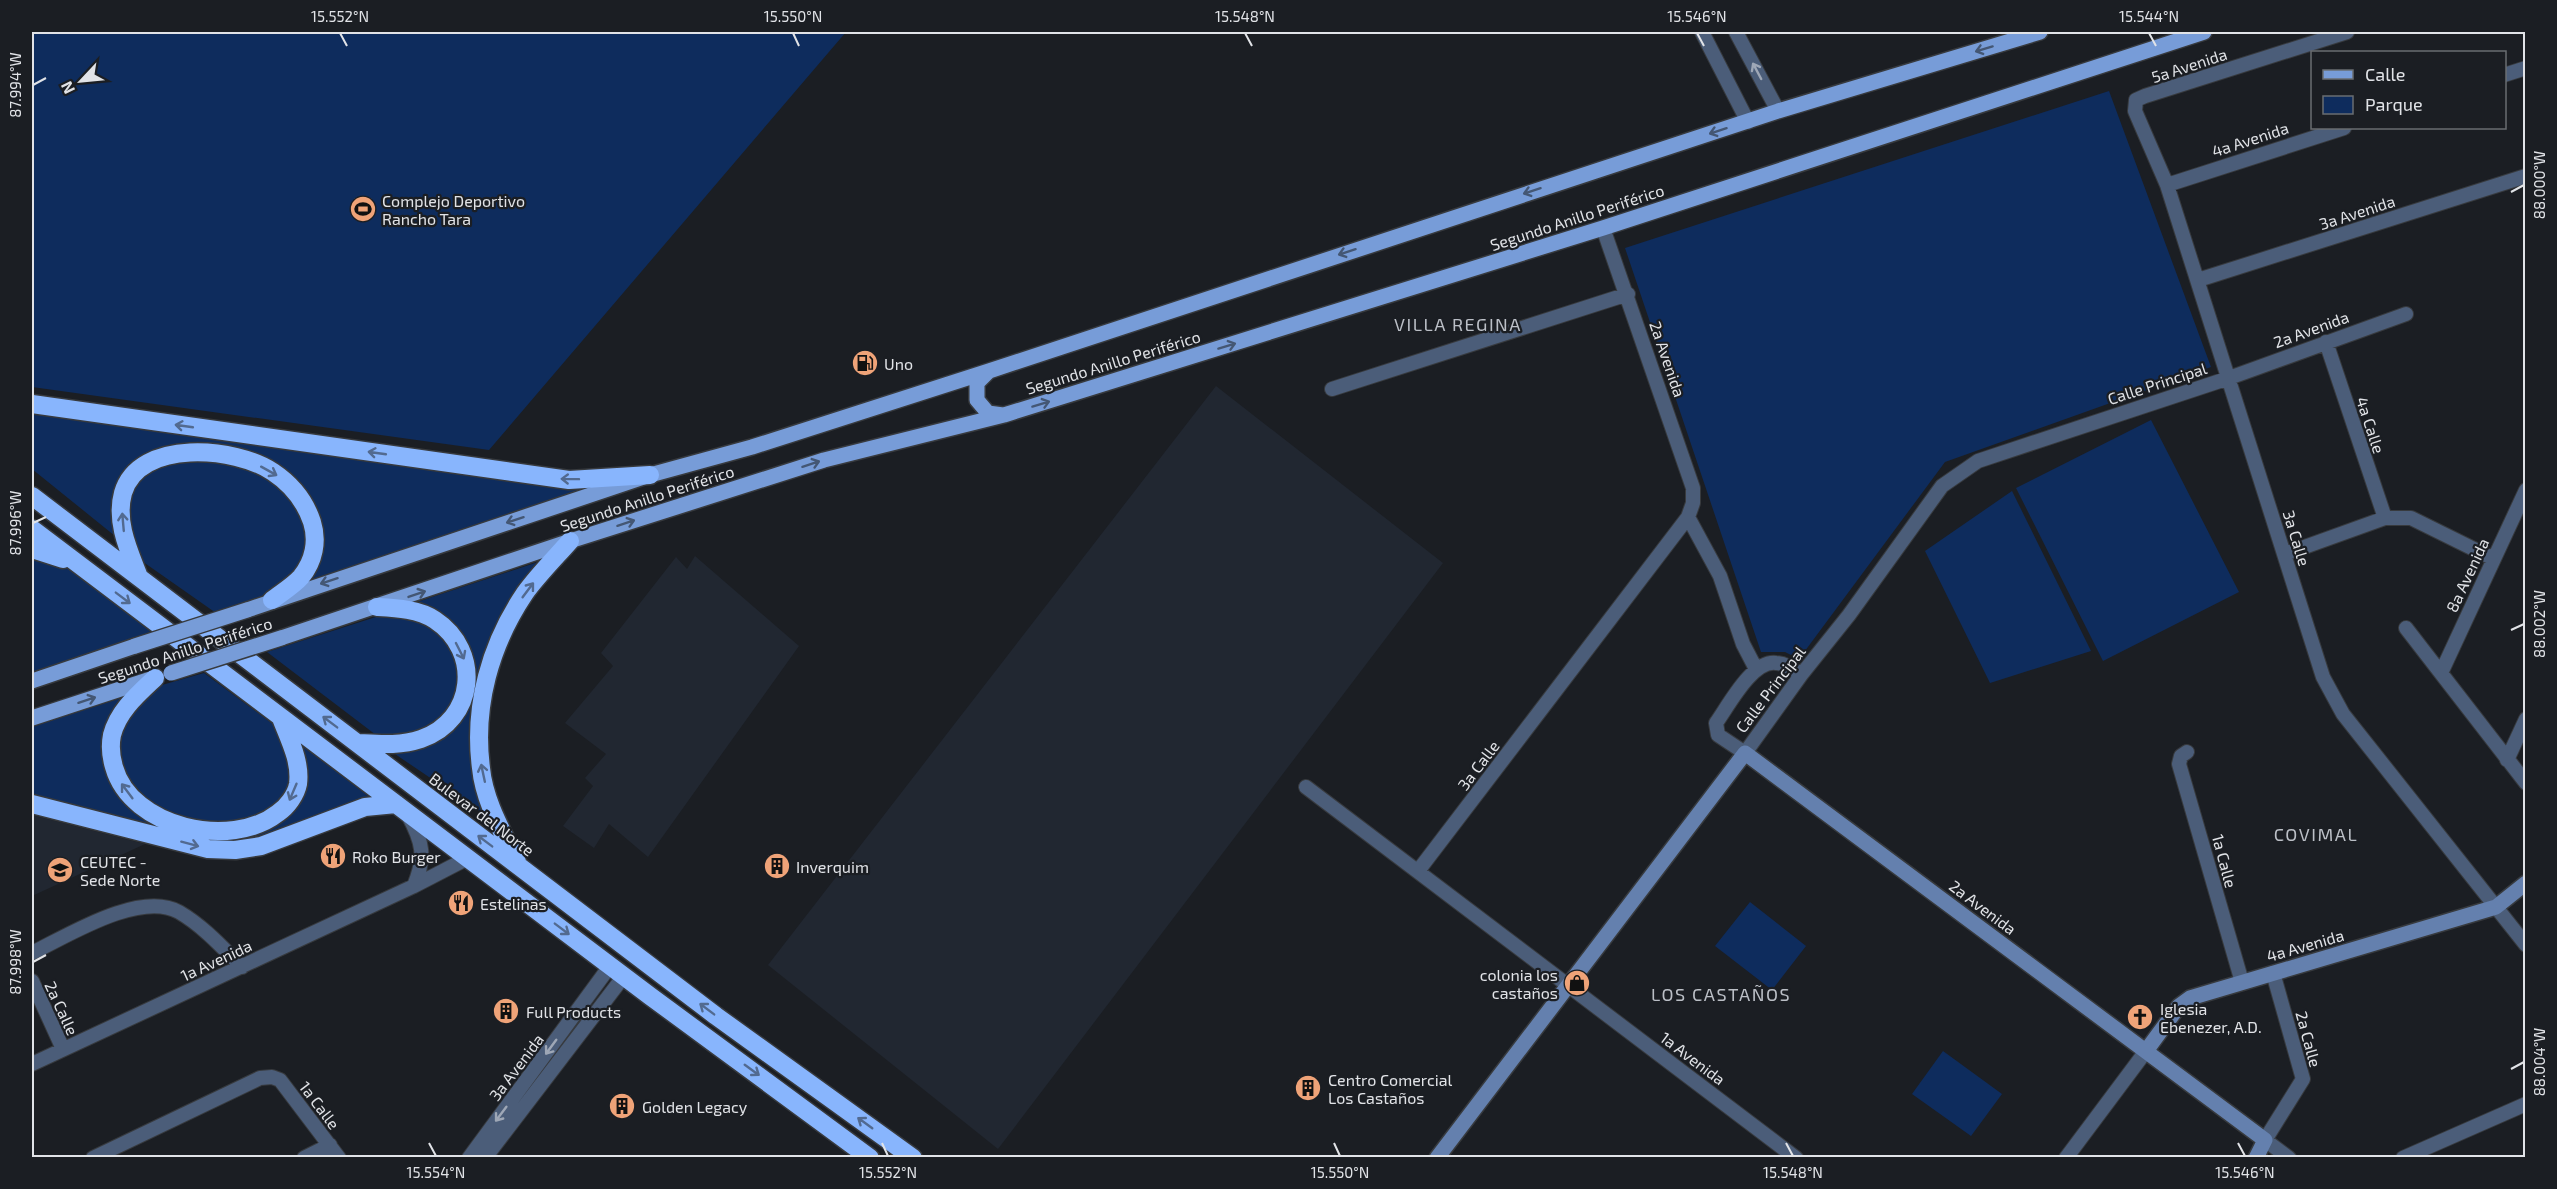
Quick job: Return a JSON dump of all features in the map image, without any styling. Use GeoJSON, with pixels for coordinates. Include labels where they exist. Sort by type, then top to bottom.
{"type":"FeatureCollection","features":[{"type":"Feature","properties":{"kind":"highway"},"geometry":{"type":"LineString","coordinates":[[32,404],[569,480],[650,475]]}},
{"type":"Feature","properties":{"kind":"highway"},"geometry":{"type":"LineString","coordinates":[[139,577],[121,522],[123,493],[132,476],[148,462],[168,455],[200,453],[241,459],[272,471],[293,489],[308,510],[315,533],[313,557],[300,578],[272,600]]}},
{"type":"Feature","properties":{"kind":"highway","name":"Bulevar del Norte"},"geometry":{"type":"LineString","coordinates":[[32,496],[716,1016],[913,1158]]}},
{"type":"Feature","properties":{"kind":"highway"},"geometry":{"type":"LineString","coordinates":[[32,529],[617,971],[870,1158]]}},
{"type":"Feature","properties":{"kind":"highway"},"geometry":{"type":"LineString","coordinates":[[519,867],[492,809],[481,769],[480,723],[486,674],[502,632],[526,592],[570,541]]}},
{"type":"Feature","properties":{"kind":"highway"},"geometry":{"type":"LineString","coordinates":[[32,549],[76,563]]}},
{"type":"Feature","properties":{"kind":"highway"},"geometry":{"type":"LineString","coordinates":[[357,744],[402,744],[423,739],[442,727],[459,709],[468,681],[465,658],[456,641],[451,633],[433,618],[405,609],[377,607]]}},
{"type":"Feature","properties":{"kind":"highway"},"geometry":{"type":"LineString","coordinates":[[163,675],[131,701],[118,719],[112,736],[111,757],[117,775],[129,795],[149,811],[175,824],[202,831],[237,831],[267,823],[287,807],[298,785],[296,757],[280,717]]}},
{"type":"Feature","properties":{"kind":"highway"},"geometry":{"type":"LineString","coordinates":[[32,804],[208,849],[236,850],[261,846],[365,807],[401,808]]}},
{"type":"Feature","properties":{"kind":"main road","name":"Segundo Anillo Periférico"},"geometry":{"type":"LineString","coordinates":[[32,681],[650,475],[752,447],[1778,111],[2040,32]]}},
{"type":"Feature","properties":{"kind":"main road","name":"Segundo Anillo Periférico"},"geometry":{"type":"LineString","coordinates":[[32,718],[824,460],[1004,415],[1603,228],[2204,32]]}},
{"type":"Feature","properties":{"kind":"main road"},"geometry":{"type":"LineString","coordinates":[[989,371],[977,383],[977,400],[988,413],[1004,415]]}},
{"type":"Feature","properties":{"kind":"street"},"geometry":{"type":"LineString","coordinates":[[1702,32],[1748,122]]}},
{"type":"Feature","properties":{"kind":"street"},"geometry":{"type":"LineString","coordinates":[[1736,32],[1778,111]]}},
{"type":"Feature","properties":{"kind":"street","name":"5a Avenida"},"geometry":{"type":"LineString","coordinates":[[2145,96],[2347,32]]}},
{"type":"Feature","properties":{"kind":"street"},"geometry":{"type":"LineString","coordinates":[[2506,75],[2526,68]]}},
{"type":"Feature","properties":{"kind":"street","name":"3a Calle"},"geometry":{"type":"LineString","coordinates":[[2145,96],[2136,100],[2135,111],[2167,185],[2324,677],[2343,714],[2526,945]]}},
{"type":"Feature","properties":{"kind":"street","name":"4a Avenida"},"geometry":{"type":"LineString","coordinates":[[2167,185],[2341,129]]}},
{"type":"Feature","properties":{"kind":"street","name":"3a Avenida"},"geometry":{"type":"LineString","coordinates":[[2198,280],[2526,176]]}},
{"type":"Feature","properties":{"kind":"street","name":"2a Avenida"},"geometry":{"type":"LineString","coordinates":[[1603,228],[1628,294],[1693,488],[1693,503]]}},
{"type":"Feature","properties":{"kind":"street"},"geometry":{"type":"LineString","coordinates":[[1332,389],[1628,294]]}},
{"type":"Feature","properties":{"kind":"street","name":"2a Avenida"},"geometry":{"type":"LineString","coordinates":[[2229,378],[2406,314]]}},
{"type":"Feature","properties":{"kind":"street","name":"4a Calle"},"geometry":{"type":"LineString","coordinates":[[2326,342],[2385,518]]}},
{"type":"Feature","properties":{"kind":"street","name":"Calle Principal"},"geometry":{"type":"LineString","coordinates":[[1437,1158],[1570,986],[1801,675],[1849,615],[1936,494],[1955,475],[1978,461],[2229,378]]}},
{"type":"Feature","properties":{"kind":"street","name":"8a Avenida"},"geometry":{"type":"LineString","coordinates":[[2441,673],[2526,490]]}},
{"type":"Feature","properties":{"kind":"street","name":"3a Calle"},"geometry":{"type":"LineString","coordinates":[[1418,871],[1688,517],[1693,503]]}},
{"type":"Feature","properties":{"kind":"street"},"geometry":{"type":"LineString","coordinates":[[1688,517],[1720,576],[1743,644],[1756,669],[1775,662],[1801,675]]}},
{"type":"Feature","properties":{"kind":"street"},"geometry":{"type":"LineString","coordinates":[[2284,554],[2385,518],[2411,518],[2493,558]]}},
{"type":"Feature","properties":{"kind":"street"},"geometry":{"type":"LineString","coordinates":[[2406,628],[2526,783]]}},
{"type":"Feature","properties":{"kind":"street","name":"2a Avenida"},"geometry":{"type":"LineString","coordinates":[[1756,669],[1716,723],[1718,735],[2289,1158]]}},
{"type":"Feature","properties":{"kind":"street"},"geometry":{"type":"LineString","coordinates":[[2507,759],[2526,719]]}},
{"type":"Feature","properties":{"kind":"street","name":"1a Calle"},"geometry":{"type":"LineString","coordinates":[[2187,753],[2181,756],[2179,764],[2242,982]]}},
{"type":"Feature","properties":{"kind":"street","name":"1a Avenida"},"geometry":{"type":"LineString","coordinates":[[1306,787],[1796,1158]]}},
{"type":"Feature","properties":{"kind":"street"},"geometry":{"type":"LineString","coordinates":[[401,808],[422,849],[422,868],[414,886]]}},
{"type":"Feature","properties":{"kind":"street","name":"1a Avenida"},"geometry":{"type":"LineString","coordinates":[[32,1064],[414,886],[468,858]]}},
{"type":"Feature","properties":{"kind":"street"},"geometry":{"type":"LineString","coordinates":[[2496,907],[2526,883]]}},
{"type":"Feature","properties":{"kind":"street"},"geometry":{"type":"LineString","coordinates":[[32,953],[108,917],[130,909],[158,907],[177,911],[205,932],[242,967]]}},
{"type":"Feature","properties":{"kind":"street","name":"4a Avenida"},"geometry":{"type":"LineString","coordinates":[[2146,1051],[2182,1003],[2194,996],[2496,907]]}},
{"type":"Feature","properties":{"kind":"street","name":"3a Avenida"},"geometry":{"type":"LineString","coordinates":[[469,1158],[617,971]]}},
{"type":"Feature","properties":{"kind":"street","name":"3a Avenida"},"geometry":{"type":"LineString","coordinates":[[485,1158],[617,971]]}},
{"type":"Feature","properties":{"kind":"street","name":"2a Calle"},"geometry":{"type":"LineString","coordinates":[[2265,1140],[2303,1079],[2273,973]]}},
{"type":"Feature","properties":{"kind":"street","name":"2a Calle"},"geometry":{"type":"LineString","coordinates":[[32,981],[63,1049]]}},
{"type":"Feature","properties":{"kind":"street"},"geometry":{"type":"LineString","coordinates":[[2066,1158],[2146,1051]]}},
{"type":"Feature","properties":{"kind":"street","name":"1a Calle"},"geometry":{"type":"LineString","coordinates":[[93,1158],[260,1078],[272,1077],[280,1080],[339,1158]]}},
{"type":"Feature","properties":{"kind":"street"},"geometry":{"type":"LineString","coordinates":[[2403,1158],[2526,1104]]}},
{"type":"Feature","properties":{"kind":"street"},"geometry":{"type":"LineString","coordinates":[[2256,1158],[2265,1140]]}},
{"type":"Feature","properties":{"kind":"street"},"geometry":{"type":"LineString","coordinates":[[304,1158],[330,1145]]}},
{"type":"Feature","properties":{"kind":"shaded area"},"geometry":{"type":"Polygon","coordinates":[[[1216,386],[1443,563],[998,1149],[768,965],[1216,386]]]}},
{"type":"Feature","properties":{"kind":"shaded area"},"geometry":{"type":"Polygon","coordinates":[[[695,556],[799,646],[648,857],[609,824],[594,848],[563,826],[593,786],[585,778],[606,754],[565,723],[613,666],[601,653],[676,557],[687,569],[695,556]]]}},
{"type":"Feature","properties":{"kind":"shaded area","name":"CEUTEC - Sede Norte"},"geometry":{"type":"Polygon","coordinates":[[[32,815],[145,844],[32,896],[32,815]]]}},
{"type":"Feature","properties":{"kind":"green space","name":"Complejo Deportivo Rancho Tara"},"geometry":{"type":"Polygon","coordinates":[[[32,32],[846,32],[489,450],[32,387],[32,32]]]}},
{"type":"Feature","properties":{"kind":"green space"},"geometry":{"type":"Polygon","coordinates":[[[2109,91],[2211,367],[1945,462],[1799,659],[1785,652],[1761,652],[1625,248],[2109,91]]]}},
{"type":"Feature","properties":{"kind":"green space"},"geometry":{"type":"Polygon","coordinates":[[[32,410],[604,486],[299,586],[318,560],[284,472],[193,446],[128,471],[120,540],[32,469],[32,410]]]}},
{"type":"Feature","properties":{"kind":"green space"},"geometry":{"type":"Polygon","coordinates":[[[2151,420],[2239,592],[2103,661],[2016,488],[2151,420]]]}},
{"type":"Feature","properties":{"kind":"green space"},"geometry":{"type":"Polygon","coordinates":[[[201,459],[235,465],[267,476],[274,481],[282,487],[302,514],[308,538],[306,550],[296,572],[276,591],[256,601],[216,613],[129,552],[129,495],[137,480],[169,461],[201,459]]]}},
{"type":"Feature","properties":{"kind":"green space"},"geometry":{"type":"Polygon","coordinates":[[[2012,491],[2091,651],[1990,683],[1925,551],[2012,491]]]}},
{"type":"Feature","properties":{"kind":"green space"},"geometry":{"type":"Polygon","coordinates":[[[32,555],[66,566],[154,634],[32,676],[32,555]]]}},
{"type":"Feature","properties":{"kind":"green space"},"geometry":{"type":"Polygon","coordinates":[[[550,558],[481,668],[491,819],[392,752],[463,713],[466,646],[411,604],[550,558]]]}},
{"type":"Feature","properties":{"kind":"green space"},"geometry":{"type":"Polygon","coordinates":[[[385,614],[406,614],[447,636],[463,680],[453,708],[438,723],[419,733],[380,738],[267,652],[385,614]]]}},
{"type":"Feature","properties":{"kind":"green space"},"geometry":{"type":"Polygon","coordinates":[[[204,673],[277,727],[291,759],[292,782],[282,804],[235,826],[174,817],[133,791],[117,755],[123,724],[155,687],[204,673]]]}},
{"type":"Feature","properties":{"kind":"green space"},"geometry":{"type":"Polygon","coordinates":[[[130,695],[111,776],[198,836],[292,810],[294,739],[376,802],[261,840],[207,843],[32,798],[32,727],[130,695]]]}},
{"type":"Feature","properties":{"kind":"green space"},"geometry":{"type":"Polygon","coordinates":[[[1750,902],[1806,946],[1772,990],[1715,946],[1750,902]]]}},
{"type":"Feature","properties":{"kind":"green space"},"geometry":{"type":"Polygon","coordinates":[[[1943,1051],[2002,1094],[1971,1136],[1912,1094],[1943,1051]]]}},
{"type":"Feature","properties":{"kind":"place","name":"Complejo Deportivo Rancho Tara"},"geometry":{"type":"Point","coordinates":[363,209]}},
{"type":"Feature","properties":{"kind":"place","name":"Uno"},"geometry":{"type":"Point","coordinates":[865,363]}},
{"type":"Feature","properties":{"kind":"place","name":"Roko Burger"},"geometry":{"type":"Point","coordinates":[333,856]}},
{"type":"Feature","properties":{"kind":"place","name":"Inverquim"},"geometry":{"type":"Point","coordinates":[777,866]}},
{"type":"Feature","properties":{"kind":"place","name":"CEUTEC - Sede Norte"},"geometry":{"type":"Point","coordinates":[60,870]}},
{"type":"Feature","properties":{"kind":"place","name":"Estelinas"},"geometry":{"type":"Point","coordinates":[461,903]}},
{"type":"Feature","properties":{"kind":"place","name":"colonia los castaños"},"geometry":{"type":"Point","coordinates":[1577,983]}},
{"type":"Feature","properties":{"kind":"place","name":"Full Products"},"geometry":{"type":"Point","coordinates":[506,1011]}},
{"type":"Feature","properties":{"kind":"place","name":"Iglesia Ebenezer, A.D."},"geometry":{"type":"Point","coordinates":[2140,1017]}},
{"type":"Feature","properties":{"kind":"place","name":"Centro Comercial Los Castaños"},"geometry":{"type":"Point","coordinates":[1308,1088]}},
{"type":"Feature","properties":{"kind":"place","name":"Golden Legacy"},"geometry":{"type":"Point","coordinates":[622,1106]}},
{"type":"Feature","properties":{"kind":"district","name":"VILLA REGINA"},"geometry":{"type":"Point","coordinates":[1458,324]}},
{"type":"Feature","properties":{"kind":"district","name":"COVIMAL"},"geometry":{"type":"Point","coordinates":[2316,834]}},
{"type":"Feature","properties":{"kind":"district","name":"LOS CASTAÑOS"},"geometry":{"type":"Point","coordinates":[1721,994]}}]}
